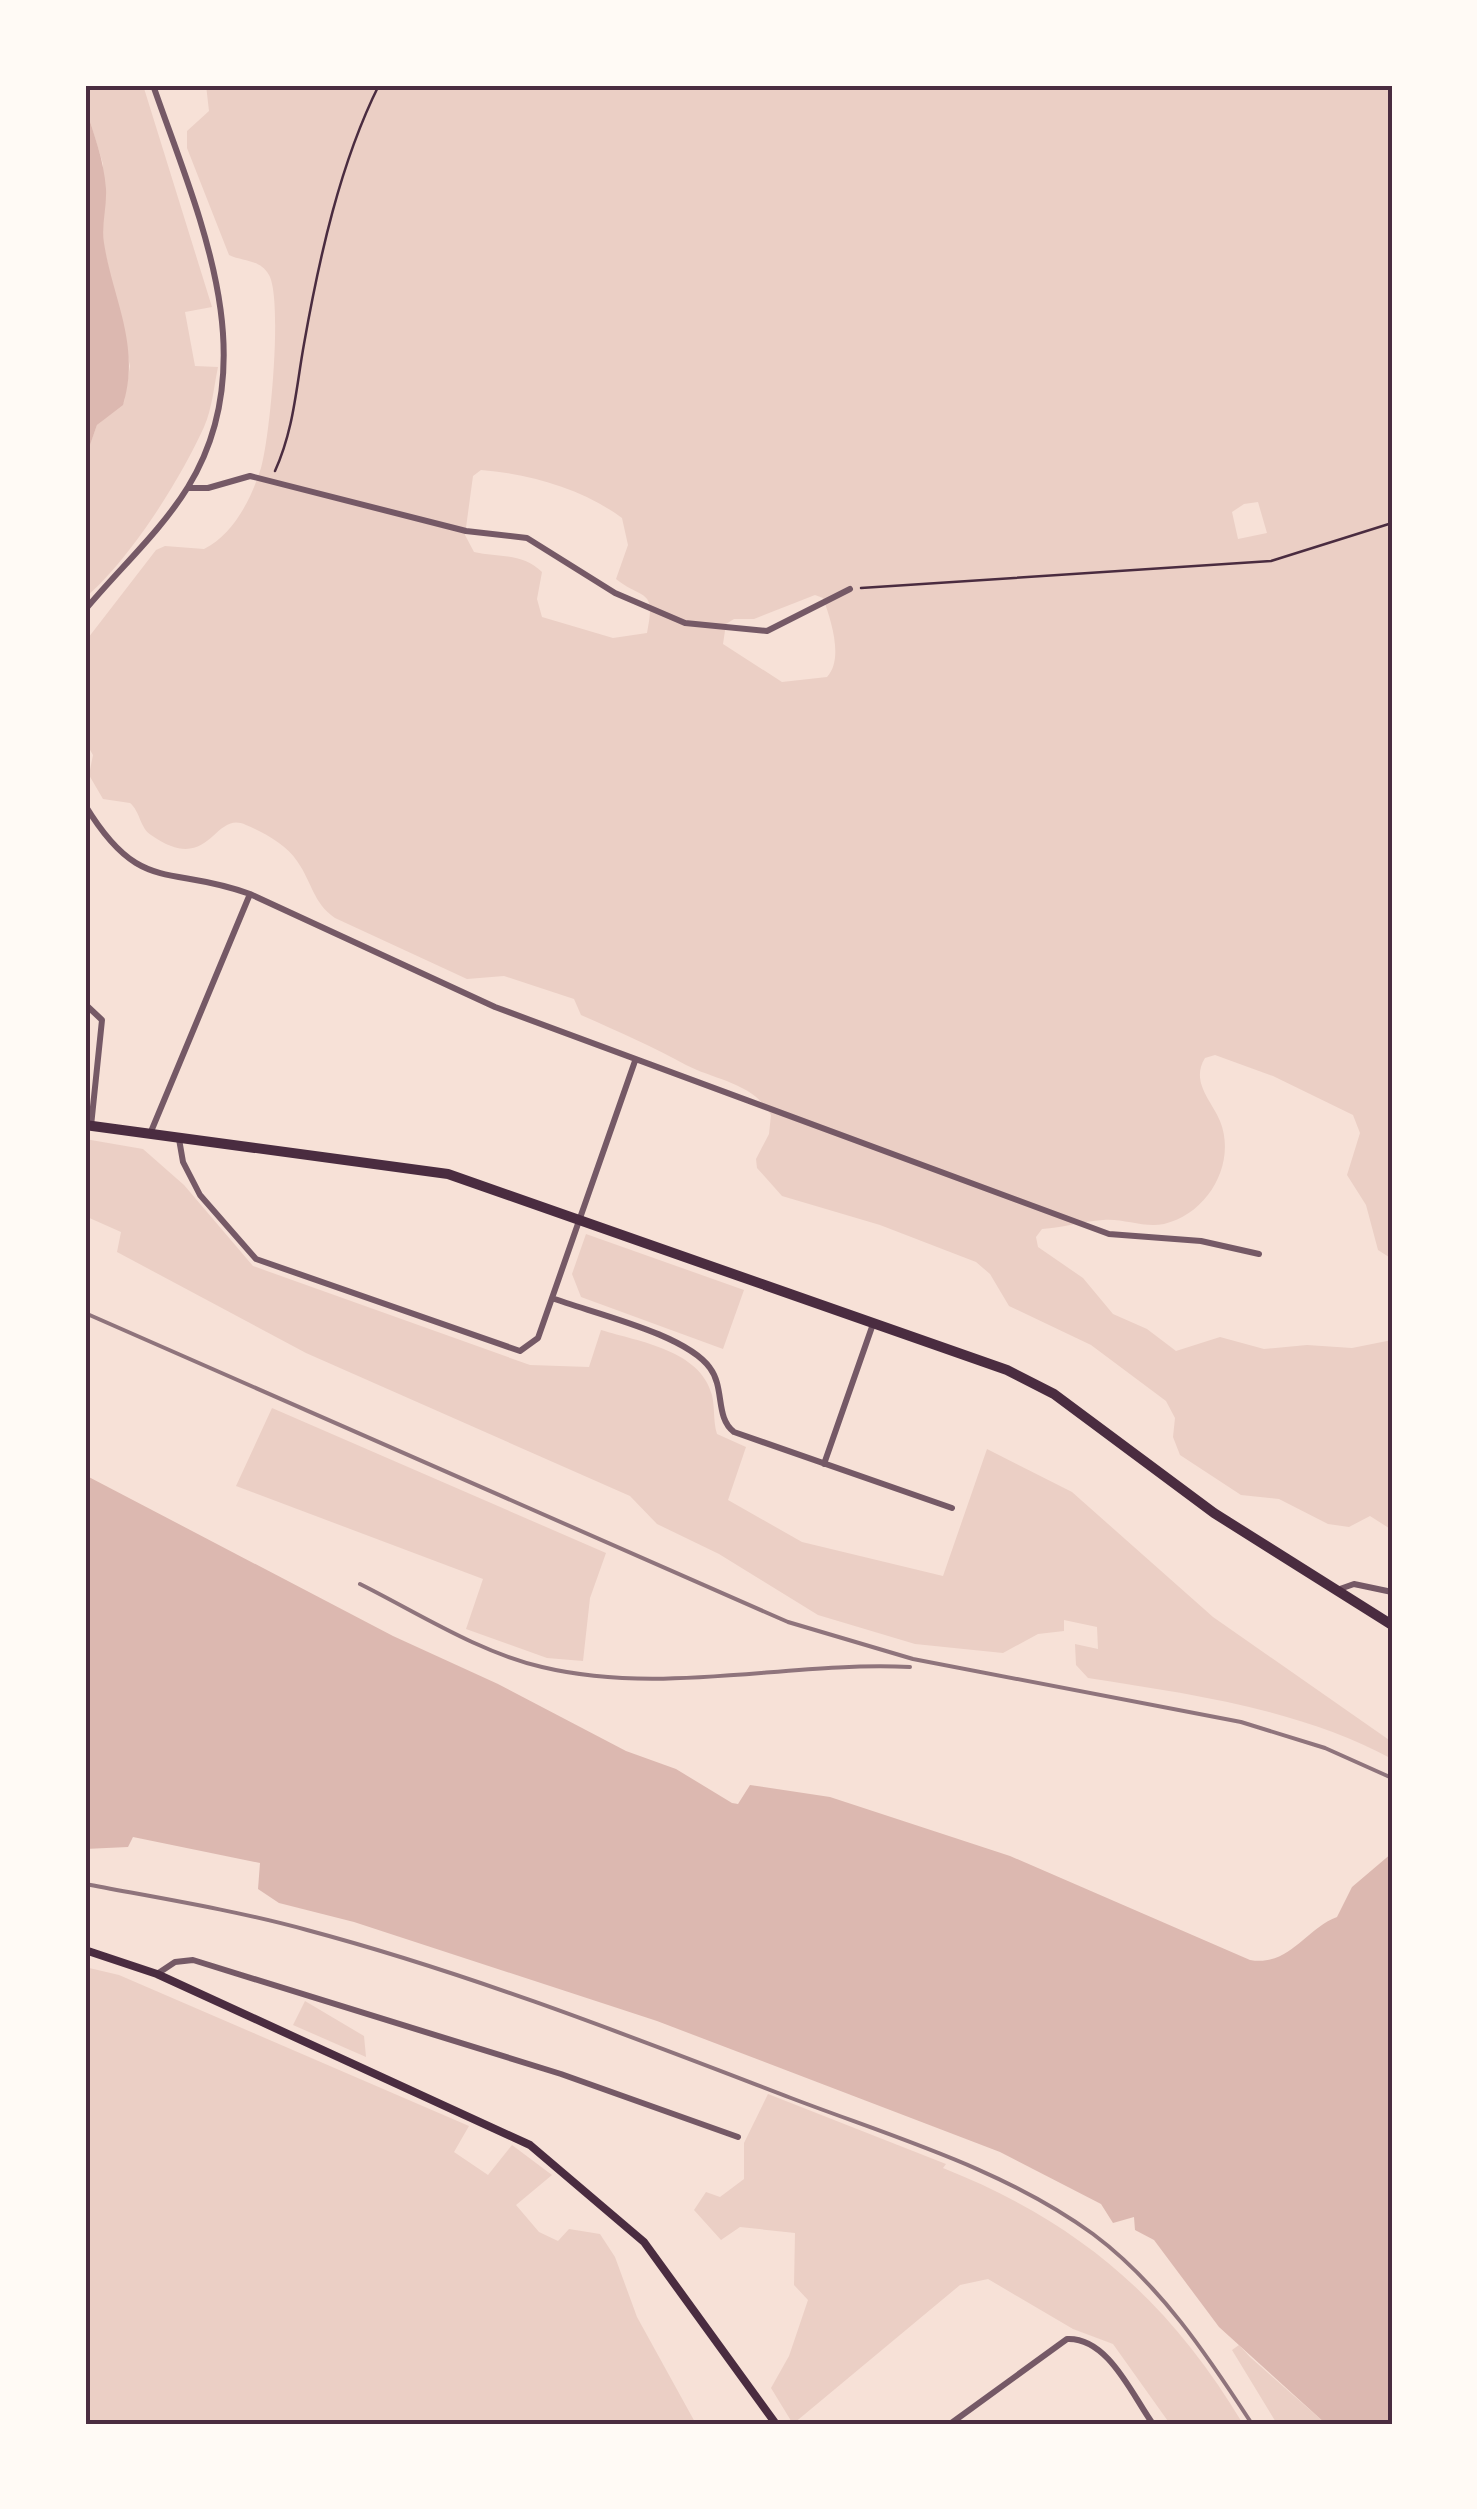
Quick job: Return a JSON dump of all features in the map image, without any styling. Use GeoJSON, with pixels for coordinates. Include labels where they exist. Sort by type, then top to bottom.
{"type":"FeatureCollection","features":[{"type":"Feature","properties":{"kind":"highway"},"geometry":{"type":"LineString","coordinates":[[88,1125],[426,1169],[1043,1387],[1214,1514],[1392,1625]]}},
{"type":"Feature","properties":{"kind":"main road"},"geometry":{"type":"LineString","coordinates":[[85,1950],[157,1974],[530,2145],[644,2242],[776,2424]]}},
{"type":"Feature","properties":{"kind":"street"},"geometry":{"type":"LineString","coordinates":[[85,610],[188,488],[223,402],[228,353],[215,280],[153,85]]}},
{"type":"Feature","properties":{"kind":"street"},"geometry":{"type":"LineString","coordinates":[[188,488],[208,488],[250,476],[466,531],[526,538],[615,594],[685,623],[766,632],[850,589]]}},
{"type":"Feature","properties":{"kind":"street"},"geometry":{"type":"LineString","coordinates":[[85,805],[120,853],[151,872],[186,882],[222,884],[250,894],[495,1007],[635,1061],[1109,1234],[1201,1241],[1259,1254]]}},
{"type":"Feature","properties":{"kind":"street"},"geometry":{"type":"LineString","coordinates":[[150,1135],[250,894]]}},
{"type":"Feature","properties":{"kind":"street"},"geometry":{"type":"LineString","coordinates":[[85,1004],[98,1012],[102,1023],[88,1125]]}},
{"type":"Feature","properties":{"kind":"street"},"geometry":{"type":"LineString","coordinates":[[179,1139],[183,1162],[200,1194],[242,1248],[262,1263],[520,1351],[536,1342],[635,1061]]}},
{"type":"Feature","properties":{"kind":"street"},"geometry":{"type":"LineString","coordinates":[[552,1298],[691,1350],[716,1376],[722,1391],[723,1420],[730,1430],[952,1508]]}},
{"type":"Feature","properties":{"kind":"street"},"geometry":{"type":"LineString","coordinates":[[824,1464],[873,1324]]}},
{"type":"Feature","properties":{"kind":"street"},"geometry":{"type":"LineString","coordinates":[[1336,1590],[1354,1584],[1392,1592]]}},
{"type":"Feature","properties":{"kind":"street"},"geometry":{"type":"LineString","coordinates":[[157,1974],[175,1962],[193,1960],[561,2074],[738,2136]]}},
{"type":"Feature","properties":{"kind":"street"},"geometry":{"type":"LineString","coordinates":[[950,2424],[962,2420],[1067,2339],[1080,2339],[1103,2354],[1152,2424]]}},
{"type":"Feature","properties":{"kind":"path"},"geometry":{"type":"LineString","coordinates":[[270,482],[292,428],[304,343],[341,192],[379,85]]}},
{"type":"Feature","properties":{"kind":"path"},"geometry":{"type":"LineString","coordinates":[[850,589],[1271,562],[1392,523]]}},
{"type":"Feature","properties":{"kind":"shaded area"},"geometry":{"type":"Polygon","coordinates":[[[85,85],[143,85],[212,307],[185,312],[195,366],[218,367],[207,420],[194,449],[136,541],[85,598],[86,455],[97,425],[124,402],[130,366],[103,242],[103,164],[85,105],[85,85]]]}},
{"type":"Feature","properties":{"kind":"shaded area"},"geometry":{"type":"Polygon","coordinates":[[[206,85],[1392,85],[1392,1259],[1378,1250],[1366,1205],[1347,1175],[1360,1133],[1353,1115],[1273,1076],[1215,1055],[1205,1058],[1200,1075],[1220,1121],[1225,1153],[1206,1198],[1194,1210],[1164,1224],[1095,1221],[1042,1229],[1036,1237],[1038,1247],[1083,1278],[1113,1314],[1147,1329],[1176,1351],[1220,1337],[1264,1349],[1307,1345],[1352,1348],[1392,1340],[1392,1530],[1370,1516],[1349,1527],[1328,1524],[1279,1499],[1241,1495],[1180,1455],[1173,1437],[1175,1418],[1166,1401],[1091,1345],[1009,1306],[990,1274],[976,1262],[880,1225],[782,1196],[757,1168],[756,1159],[769,1134],[771,1115],[764,1104],[744,1089],[581,1015],[574,999],[504,976],[467,979],[335,918],[317,899],[293,855],[253,828],[235,823],[199,846],[171,846],[147,832],[130,803],[103,799],[89,775],[93,755],[85,741],[85,642],[156,550],[165,546],[204,549],[233,525],[257,480],[265,452],[274,370],[273,289],[261,266],[229,255],[187,148],[187,131],[209,111],[206,85]],[[481,470],[473,476],[465,535],[474,552],[518,558],[542,572],[537,599],[542,617],[613,638],[647,633],[649,602],[616,579],[628,545],[622,518],[573,491],[537,479],[481,470]],[[1258,502],[1244,504],[1232,512],[1238,539],[1267,533],[1258,502]],[[815,595],[754,619],[734,619],[726,624],[723,644],[782,682],[827,677],[835,650],[823,598],[815,595]]]}},
{"type":"Feature","properties":{"kind":"shaded area"},"geometry":{"type":"Polygon","coordinates":[[[85,105],[105,178],[104,243],[124,323],[129,362],[123,405],[97,425],[85,459],[85,105]]]}},
{"type":"Feature","properties":{"kind":"shaded area"},"geometry":{"type":"Polygon","coordinates":[[[85,1139],[143,1149],[184,1185],[253,1266],[530,1365],[589,1367],[601,1330],[682,1358],[705,1380],[712,1395],[717,1434],[746,1447],[728,1500],[802,1542],[943,1576],[987,1449],[1072,1492],[1213,1617],[1392,1742],[1392,1759],[1357,1742],[1282,1716],[1205,1697],[1088,1678],[1076,1665],[1075,1644],[1098,1649],[1097,1627],[1064,1620],[1064,1631],[1038,1634],[1003,1653],[915,1644],[818,1615],[719,1554],[657,1524],[630,1496],[306,1353],[117,1252],[121,1232],[85,1216],[85,1139]]]}},
{"type":"Feature","properties":{"kind":"shaded area"},"geometry":{"type":"Polygon","coordinates":[[[586,1234],[744,1290],[723,1349],[581,1297],[572,1274],[586,1234]]]}},
{"type":"Feature","properties":{"kind":"shaded area"},"geometry":{"type":"Polygon","coordinates":[[[272,1408],[606,1553],[590,1598],[583,1661],[547,1658],[466,1629],[483,1579],[236,1486],[272,1408]]]}},
{"type":"Feature","properties":{"kind":"shaded area"},"geometry":{"type":"Polygon","coordinates":[[[85,1475],[393,1636],[498,1684],[626,1751],[676,1769],[732,1803],[738,1804],[750,1785],[830,1797],[1010,1856],[1250,1960],[1276,1958],[1337,1917],[1352,1887],[1392,1853],[1392,2424],[1326,2424],[1219,2327],[1154,2240],[1135,2230],[1134,2217],[1113,2223],[1101,2204],[1000,2152],[657,2021],[354,1922],[279,1903],[258,1889],[260,1863],[133,1837],[128,1847],[85,1849],[85,1475]]]}},
{"type":"Feature","properties":{"kind":"shaded area"},"geometry":{"type":"Polygon","coordinates":[[[85,1967],[119,1975],[469,2126],[454,2152],[488,2175],[512,2145],[552,2175],[516,2205],[539,2232],[558,2241],[569,2229],[600,2234],[615,2257],[637,2317],[696,2424],[85,2424],[85,1967]]]}},
{"type":"Feature","properties":{"kind":"shaded area"},"geometry":{"type":"Polygon","coordinates":[[[305,2001],[364,2036],[366,2057],[293,2025],[305,2001]]]}},
{"type":"Feature","properties":{"kind":"shaded area"},"geometry":{"type":"Polygon","coordinates":[[[768,2094],[946,2164],[943,2168],[1037,2213],[1078,2240],[1151,2302],[1184,2339],[1243,2424],[1170,2424],[1113,2344],[1073,2329],[988,2279],[960,2285],[793,2424],[771,2388],[789,2356],[808,2300],[794,2285],[795,2233],[740,2227],[721,2240],[694,2210],[706,2192],[720,2197],[744,2179],[744,2143],[768,2094]]]}},
{"type":"Feature","properties":{"kind":"shaded area"},"geometry":{"type":"Polygon","coordinates":[[[1239,2345],[1326,2424],[1277,2424],[1232,2350],[1239,2345]]]}},
{"type":"Feature","properties":{"kind":"railway"},"geometry":{"type":"LineString","coordinates":[[85,1313],[788,1622],[913,1659],[1241,1722],[1325,1748],[1392,1778]]}},
{"type":"Feature","properties":{"kind":"railway"},"geometry":{"type":"LineString","coordinates":[[360,1584],[495,1652],[542,1667],[588,1675],[679,1678],[864,1666],[910,1667]]}},
{"type":"Feature","properties":{"kind":"railway"},"geometry":{"type":"LineString","coordinates":[[85,1884],[280,1923],[430,1966],[611,2030],[985,2173],[1059,2211],[1093,2234],[1140,2275],[1181,2322],[1252,2424]]}}]}
